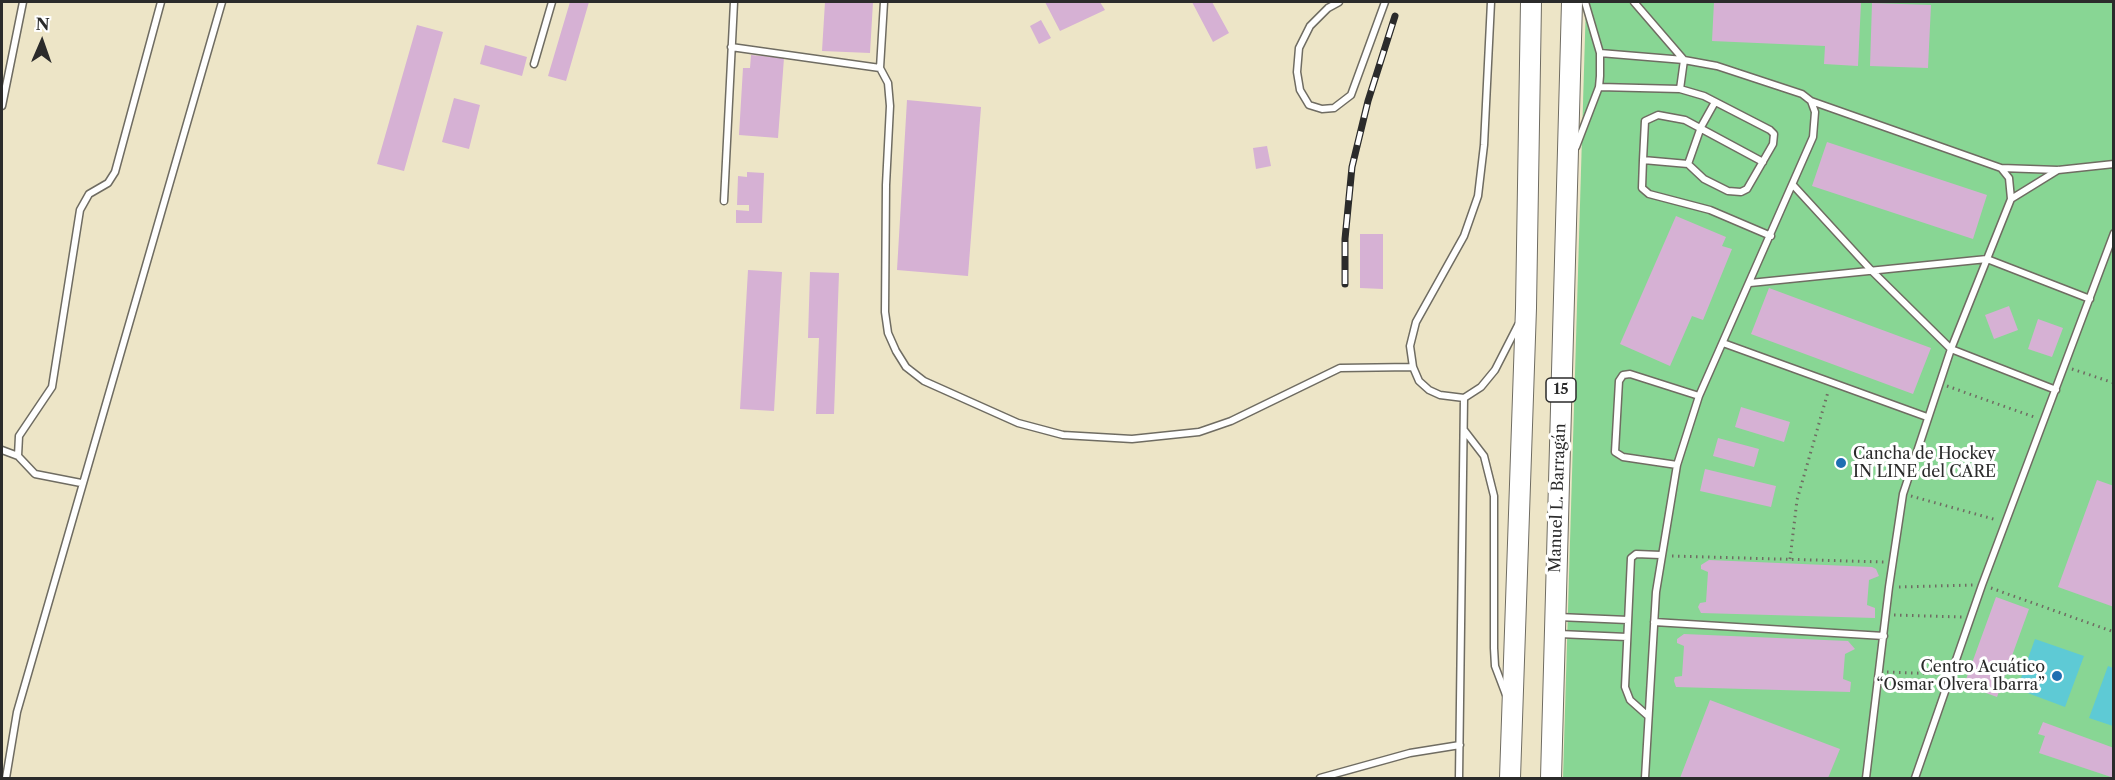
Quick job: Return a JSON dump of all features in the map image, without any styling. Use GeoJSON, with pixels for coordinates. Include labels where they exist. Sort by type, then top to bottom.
{"type":"FeatureCollection","features":[{"type":"Feature","properties":{"kind":"highway","name":"15"},"geometry":{"type":"LineString","coordinates":[[1510,778],[1526,308],[1531,2]]}},
{"type":"Feature","properties":{"kind":"highway","name":"Manuel L. Barragán"},"geometry":{"type":"LineString","coordinates":[[1551,778],[1572,2]]}},
{"type":"Feature","properties":{"kind":"lane"},"geometry":{"type":"LineString","coordinates":[[2,106],[23,2]]}},
{"type":"Feature","properties":{"kind":"lane"},"geometry":{"type":"LineString","coordinates":[[18,456],[19,436],[52,387],[80,210],[89,194],[108,183],[115,172],[161,2]]}},
{"type":"Feature","properties":{"kind":"lane"},"geometry":{"type":"LineString","coordinates":[[6,778],[17,712],[81,483],[222,2]]}},
{"type":"Feature","properties":{"kind":"lane"},"geometry":{"type":"LineString","coordinates":[[534,64],[552,2]]}},
{"type":"Feature","properties":{"kind":"lane"},"geometry":{"type":"LineString","coordinates":[[724,201],[734,2]]}},
{"type":"Feature","properties":{"kind":"lane"},"geometry":{"type":"LineString","coordinates":[[884,2],[880,68],[888,83],[890,106],[886,185],[885,312],[888,333],[896,351],[906,367],[924,381],[1018,423],[1063,435],[1132,439],[1199,432],[1231,421],[1340,368],[1413,367]]}},
{"type":"Feature","properties":{"kind":"lane"},"geometry":{"type":"LineString","coordinates":[[1340,2],[1317,18],[1302,37],[1299,48],[1296,72],[1300,90],[1309,105],[1322,109],[1334,108],[1351,95],[1385,2]]}},
{"type":"Feature","properties":{"kind":"lane"},"geometry":{"type":"LineString","coordinates":[[1491,2],[1484,145],[1478,196],[1464,236],[1416,322],[1410,346],[1413,367],[1419,381],[1429,390],[1447,397],[1464,398],[1481,387],[1495,370],[1526,308]]}},
{"type":"Feature","properties":{"kind":"lane"},"geometry":{"type":"LineString","coordinates":[[1568,168],[1599,87],[1600,53],[1585,2]]}},
{"type":"Feature","properties":{"kind":"lane"},"geometry":{"type":"LineString","coordinates":[[1634,2],[1684,60],[1680,88]]}},
{"type":"Feature","properties":{"kind":"lane"},"geometry":{"type":"LineString","coordinates":[[731,47],[880,68]]}},
{"type":"Feature","properties":{"kind":"lane"},"geometry":{"type":"LineString","coordinates":[[1600,53],[1684,60],[1758,78],[1802,94],[1811,102],[2001,168],[2058,170],[2114,164]]}},
{"type":"Feature","properties":{"kind":"lane"},"geometry":{"type":"LineString","coordinates":[[1599,87],[1680,88],[1715,102],[1774,134],[1773,144],[1747,189],[1734,192],[1704,179],[1688,164],[1643,160]]}},
{"type":"Feature","properties":{"kind":"lane"},"geometry":{"type":"LineString","coordinates":[[1688,164],[1701,127],[1715,102]]}},
{"type":"Feature","properties":{"kind":"lane"},"geometry":{"type":"LineString","coordinates":[[1645,778],[1654,622],[1661,555],[1677,465],[1699,396],[1772,236],[1813,137],[1815,112],[1811,102]]}},
{"type":"Feature","properties":{"kind":"lane"},"geometry":{"type":"LineString","coordinates":[[1763,162],[1701,127],[1675,117],[1658,115],[1648,118],[1644,126],[1642,188],[1649,194],[1710,210],[1772,236]]}},
{"type":"Feature","properties":{"kind":"lane"},"geometry":{"type":"LineString","coordinates":[[1866,778],[1888,587],[1903,494],[1951,349],[2011,199],[2009,178],[2001,168]]}},
{"type":"Feature","properties":{"kind":"lane"},"geometry":{"type":"LineString","coordinates":[[2011,199],[2058,170]]}},
{"type":"Feature","properties":{"kind":"lane"},"geometry":{"type":"LineString","coordinates":[[1793,184],[1871,270],[1951,349],[2056,390]]}},
{"type":"Feature","properties":{"kind":"lane"},"geometry":{"type":"LineString","coordinates":[[1915,778],[1982,585],[2114,233]]}},
{"type":"Feature","properties":{"kind":"lane"},"geometry":{"type":"LineString","coordinates":[[1750,283],[1987,259],[2090,299]]}},
{"type":"Feature","properties":{"kind":"lane"},"geometry":{"type":"LineString","coordinates":[[1723,344],[1927,417]]}},
{"type":"Feature","properties":{"kind":"lane"},"geometry":{"type":"LineString","coordinates":[[1677,465],[1623,457],[1615,452],[1619,381],[1623,375],[1630,374],[1699,396]]}},
{"type":"Feature","properties":{"kind":"lane"},"geometry":{"type":"LineString","coordinates":[[1459,778],[1464,398]]}},
{"type":"Feature","properties":{"kind":"lane"},"geometry":{"type":"LineString","coordinates":[[1464,429],[1484,456],[1490,474],[1495,517],[1494,648],[1499,681],[1512,709]]}},
{"type":"Feature","properties":{"kind":"lane"},"geometry":{"type":"LineString","coordinates":[[2,450],[18,456],[35,474],[81,483]]}},
{"type":"Feature","properties":{"kind":"lane"},"geometry":{"type":"LineString","coordinates":[[1648,716],[1627,695],[1624,680],[1631,558],[1636,554],[1661,555]]}},
{"type":"Feature","properties":{"kind":"lane"},"geometry":{"type":"LineString","coordinates":[[1554,626],[1628,620]]}},
{"type":"Feature","properties":{"kind":"lane"},"geometry":{"type":"LineString","coordinates":[[1654,622],[1884,636]]}},
{"type":"Feature","properties":{"kind":"lane"},"geometry":{"type":"LineString","coordinates":[[1554,626],[1627,637]]}},
{"type":"Feature","properties":{"kind":"lane"},"geometry":{"type":"LineString","coordinates":[[1320,778],[1410,753],[1460,745]]}},
{"type":"Feature","properties":{"kind":"path"},"geometry":{"type":"LineString","coordinates":[[2065,367],[2114,383]]}},
{"type":"Feature","properties":{"kind":"path"},"geometry":{"type":"LineString","coordinates":[[1790,559],[1797,500],[1822,408],[1832,383]]}},
{"type":"Feature","properties":{"kind":"path"},"geometry":{"type":"LineString","coordinates":[[1939,383],[2044,421]]}},
{"type":"Feature","properties":{"kind":"path"},"geometry":{"type":"LineString","coordinates":[[1903,494],[2006,523]]}},
{"type":"Feature","properties":{"kind":"path"},"geometry":{"type":"LineString","coordinates":[[1661,555],[1892,562]]}},
{"type":"Feature","properties":{"kind":"path"},"geometry":{"type":"LineString","coordinates":[[1888,587],[1982,585],[2114,632]]}},
{"type":"Feature","properties":{"kind":"path"},"geometry":{"type":"LineString","coordinates":[[1886,615],[1971,617]]}},
{"type":"Feature","properties":{"kind":"path"},"geometry":{"type":"LineString","coordinates":[[1880,671],[1951,674]]}},
{"type":"Feature","properties":{"kind":"green space"},"geometry":{"type":"Polygon","coordinates":[[[1586,2],[2113,2],[2113,778],[1563,778],[1586,2]]]}},
{"type":"Feature","properties":{"kind":"water"},"geometry":{"type":"Polygon","coordinates":[[[2035,639],[2084,656],[2065,707],[2017,689],[2035,639]]]}},
{"type":"Feature","properties":{"kind":"water"},"geometry":{"type":"Polygon","coordinates":[[[2108,666],[2113,668],[2113,726],[2089,718],[2108,666]]]}},
{"type":"Feature","properties":{"kind":"building"},"geometry":{"type":"Polygon","coordinates":[[[570,2],[589,2],[566,81],[548,76],[570,2]]]}},
{"type":"Feature","properties":{"kind":"building"},"geometry":{"type":"Polygon","coordinates":[[[825,2],[873,2],[870,53],[822,51],[825,2]]]}},
{"type":"Feature","properties":{"kind":"building"},"geometry":{"type":"Polygon","coordinates":[[[1045,2],[1100,2],[1105,10],[1060,31],[1045,2]]]}},
{"type":"Feature","properties":{"kind":"building"},"geometry":{"type":"Polygon","coordinates":[[[1192,2],[1212,2],[1229,33],[1213,42],[1192,2]]]}},
{"type":"Feature","properties":{"kind":"building"},"geometry":{"type":"Polygon","coordinates":[[[1714,2],[1861,2],[1858,66],[1824,64],[1825,46],[1712,41],[1714,2]]]}},
{"type":"Feature","properties":{"kind":"building"},"geometry":{"type":"Polygon","coordinates":[[[1872,3],[1931,5],[1928,68],[1870,66],[1872,3]]]}},
{"type":"Feature","properties":{"kind":"building"},"geometry":{"type":"Polygon","coordinates":[[[1041,20],[1051,38],[1039,44],[1030,26],[1041,20]]]}},
{"type":"Feature","properties":{"kind":"building"},"geometry":{"type":"Polygon","coordinates":[[[417,25],[443,32],[404,171],[377,164],[417,25]]]}},
{"type":"Feature","properties":{"kind":"building"},"geometry":{"type":"Polygon","coordinates":[[[485,45],[527,57],[522,76],[480,64],[485,45]]]}},
{"type":"Feature","properties":{"kind":"building"},"geometry":{"type":"Polygon","coordinates":[[[751,55],[784,58],[778,138],[739,135],[743,68],[750,68],[751,55]]]}},
{"type":"Feature","properties":{"kind":"building"},"geometry":{"type":"Polygon","coordinates":[[[454,98],[480,105],[469,149],[442,142],[454,98]]]}},
{"type":"Feature","properties":{"kind":"building"},"geometry":{"type":"Polygon","coordinates":[[[907,100],[981,107],[968,276],[897,270],[907,100]]]}},
{"type":"Feature","properties":{"kind":"building"},"geometry":{"type":"Polygon","coordinates":[[[1827,142],[1987,195],[1973,239],[1812,186],[1827,142]]]}},
{"type":"Feature","properties":{"kind":"building"},"geometry":{"type":"Polygon","coordinates":[[[1267,146],[1271,166],[1256,169],[1253,148],[1267,146]]]}},
{"type":"Feature","properties":{"kind":"building"},"geometry":{"type":"Polygon","coordinates":[[[747,172],[764,173],[762,223],[736,223],[736,210],[749,211],[749,205],[737,205],[738,176],[747,177],[747,172]]]}},
{"type":"Feature","properties":{"kind":"building"},"geometry":{"type":"Polygon","coordinates":[[[1676,216],[1726,237],[1722,246],[1732,249],[1703,320],[1692,316],[1670,366],[1620,344],[1676,216]]]}},
{"type":"Feature","properties":{"kind":"building"},"geometry":{"type":"Polygon","coordinates":[[[1360,234],[1383,234],[1383,289],[1360,288],[1360,234]]]}},
{"type":"Feature","properties":{"kind":"building"},"geometry":{"type":"Polygon","coordinates":[[[748,270],[782,272],[774,411],[740,409],[748,270]]]}},
{"type":"Feature","properties":{"kind":"building"},"geometry":{"type":"Polygon","coordinates":[[[810,272],[839,273],[834,414],[816,414],[819,338],[808,338],[810,272]]]}},
{"type":"Feature","properties":{"kind":"building"},"geometry":{"type":"Polygon","coordinates":[[[1769,288],[1931,348],[1913,394],[1751,334],[1769,288]]]}},
{"type":"Feature","properties":{"kind":"building"},"geometry":{"type":"Polygon","coordinates":[[[2009,306],[2018,330],[1994,339],[1985,315],[2009,306]]]}},
{"type":"Feature","properties":{"kind":"building"},"geometry":{"type":"Polygon","coordinates":[[[2038,319],[2063,328],[2052,357],[2028,349],[2038,319]]]}},
{"type":"Feature","properties":{"kind":"building"},"geometry":{"type":"Polygon","coordinates":[[[1741,407],[1790,422],[1784,442],[1735,427],[1741,407]]]}},
{"type":"Feature","properties":{"kind":"building"},"geometry":{"type":"Polygon","coordinates":[[[1718,438],[1759,449],[1754,467],[1713,456],[1718,438]]]}},
{"type":"Feature","properties":{"kind":"building"},"geometry":{"type":"Polygon","coordinates":[[[1705,469],[1776,486],[1771,507],[1700,491],[1705,469]]]}},
{"type":"Feature","properties":{"kind":"building"},"geometry":{"type":"Polygon","coordinates":[[[2097,480],[2114,486],[2114,607],[2058,587],[2097,480]]]}},
{"type":"Feature","properties":{"kind":"building"},"geometry":{"type":"Polygon","coordinates":[[[1709,560],[1872,567],[1876,569],[1879,576],[1869,580],[1867,605],[1875,608],[1875,618],[1701,613],[1698,607],[1700,603],[1706,602],[1708,572],[1701,569],[1701,565],[1709,560]]]}},
{"type":"Feature","properties":{"kind":"building"},"geometry":{"type":"Polygon","coordinates":[[[1996,597],[2029,609],[1997,697],[1964,685],[1996,597]]]}},
{"type":"Feature","properties":{"kind":"building"},"geometry":{"type":"Polygon","coordinates":[[[1684,634],[1848,641],[1855,649],[1845,654],[1843,679],[1851,682],[1850,692],[1676,687],[1675,677],[1682,676],[1684,646],[1677,643],[1677,639],[1684,634]]]}},
{"type":"Feature","properties":{"kind":"building"},"geometry":{"type":"Polygon","coordinates":[[[1710,700],[1840,749],[1828,778],[1680,778],[1710,700]]]}},
{"type":"Feature","properties":{"kind":"building"},"geometry":{"type":"Polygon","coordinates":[[[2043,722],[2114,748],[2114,778],[2039,753],[2045,736],[2038,734],[2043,722]]]}},
{"type":"Feature","properties":{"kind":"railway"},"geometry":{"type":"LineString","coordinates":[[1345,284],[1345,239],[1352,167],[1368,101],[1395,16]]}},
{"type":"Feature","properties":{"kind":"place","name":"Cancha de Hockey IN LINE del CARE"},"geometry":{"type":"Point","coordinates":[1841,463]}},
{"type":"Feature","properties":{"kind":"place","name":"Centro Acuático “Osmar Olvera Ibarra”"},"geometry":{"type":"Point","coordinates":[2057,676]}}]}
